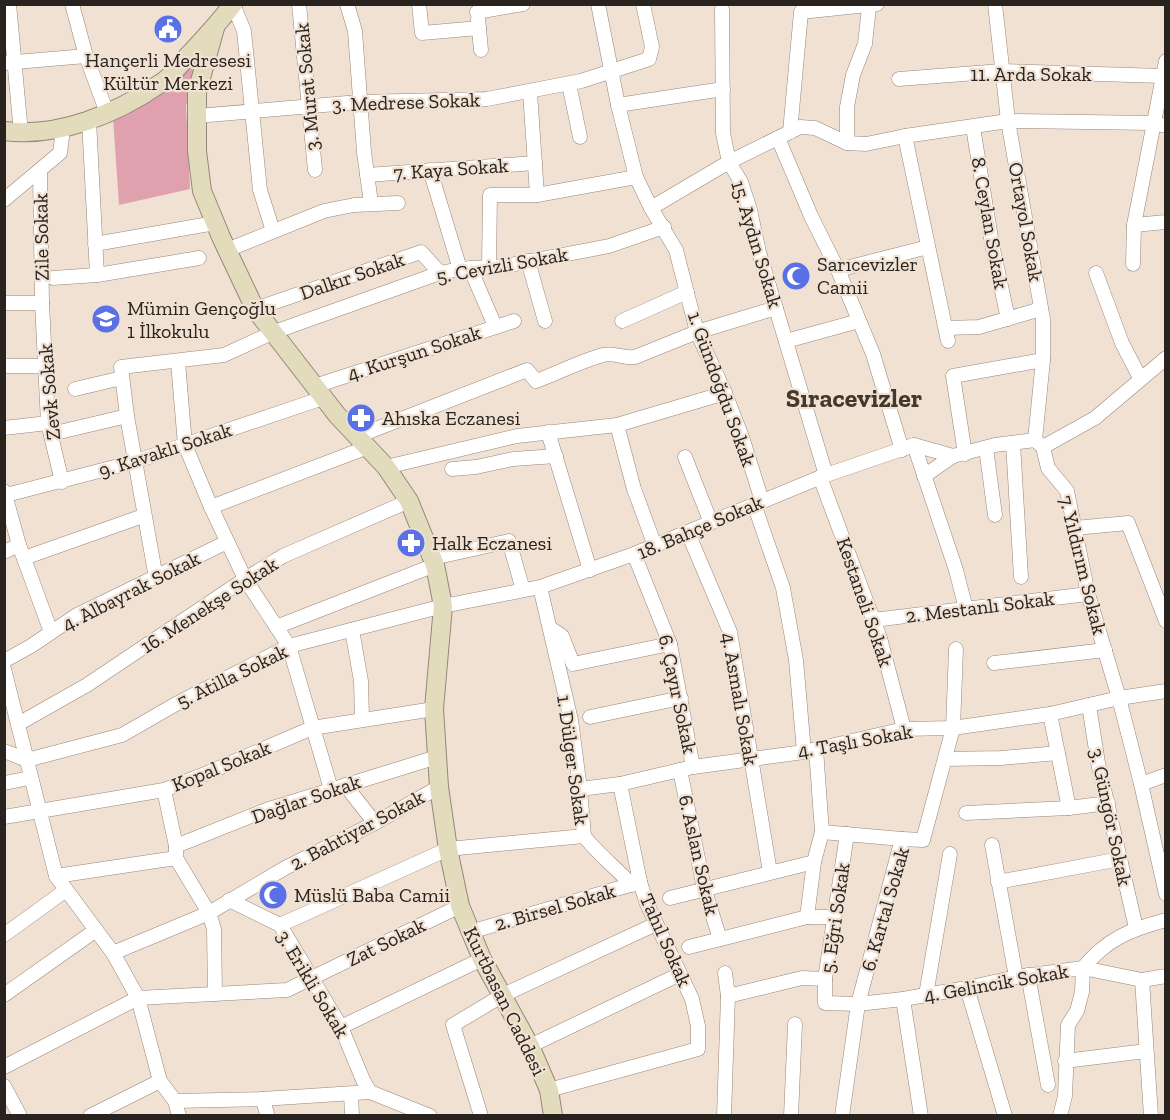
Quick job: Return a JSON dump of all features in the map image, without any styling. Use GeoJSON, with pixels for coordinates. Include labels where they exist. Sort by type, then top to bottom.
{"type":"FeatureCollection","features":[{"type":"Feature","properties":{"kind":"main road"},"geometry":{"type":"LineString","coordinates":[[13,132],[63,129],[107,113],[163,82],[215,27],[233,4]]}},
{"type":"Feature","properties":{"kind":"main road","name":"Kurtbasan Caddesi"},"geometry":{"type":"LineString","coordinates":[[215,27],[197,92],[197,151],[202,191],[255,309],[337,415],[386,467],[409,501],[434,562],[443,606],[434,709],[439,787],[448,849],[460,906],[482,959],[530,1046],[549,1090],[553,1116]]}},
{"type":"Feature","properties":{"kind":"street"},"geometry":{"type":"LineString","coordinates":[[9,4],[13,132]]}},
{"type":"Feature","properties":{"kind":"street"},"geometry":{"type":"LineString","coordinates":[[72,4],[86,56],[107,113]]}},
{"type":"Feature","properties":{"kind":"street"},"geometry":{"type":"LineString","coordinates":[[233,4],[244,31],[260,190],[273,231]]}},
{"type":"Feature","properties":{"kind":"street","name":"3. Murat Sokak"},"geometry":{"type":"LineString","coordinates":[[299,4],[315,170]]}},
{"type":"Feature","properties":{"kind":"street"},"geometry":{"type":"LineString","coordinates":[[346,4],[355,31],[359,102],[371,203]]}},
{"type":"Feature","properties":{"kind":"street"},"geometry":{"type":"LineString","coordinates":[[419,4],[422,33],[479,28]]}},
{"type":"Feature","properties":{"kind":"street"},"geometry":{"type":"LineString","coordinates":[[481,50],[477,8],[523,4]]}},
{"type":"Feature","properties":{"kind":"street","name":"1. Gündoğdu Sokak"},"geometry":{"type":"LineString","coordinates":[[598,4],[618,105],[636,177],[676,250],[697,332],[742,437],[758,503],[783,588],[822,832],[814,861],[807,917]]}},
{"type":"Feature","properties":{"kind":"street","name":"3. Medrese Sokak"},"geometry":{"type":"LineString","coordinates":[[197,116],[359,102],[487,99],[569,84],[649,59],[652,47],[643,4]]}},
{"type":"Feature","properties":{"kind":"street","name":"Ortayol Sokak"},"geometry":{"type":"LineString","coordinates":[[995,4],[1008,122],[1043,319],[1039,443]]}},
{"type":"Feature","properties":{"kind":"street"},"geometry":{"type":"LineString","coordinates":[[847,143],[847,107],[853,75],[865,44],[873,5],[801,12],[784,135],[811,216],[838,270],[908,447],[924,476],[956,570],[966,609]]}},
{"type":"Feature","properties":{"kind":"street","name":"15. Aydın Sokak"},"geometry":{"type":"LineString","coordinates":[[722,9],[723,133],[729,162],[741,182],[750,210],[759,252],[823,476]]}},
{"type":"Feature","properties":{"kind":"street"},"geometry":{"type":"LineString","coordinates":[[10,63],[86,56]]}},
{"type":"Feature","properties":{"kind":"street"},"geometry":{"type":"LineString","coordinates":[[1133,264],[1134,225],[1159,125],[1166,61]]}},
{"type":"Feature","properties":{"kind":"street","name":"11. Arda Sokak"},"geometry":{"type":"LineString","coordinates":[[899,79],[1002,71],[1163,76]]}},
{"type":"Feature","properties":{"kind":"street"},"geometry":{"type":"LineString","coordinates":[[569,84],[580,137]]}},
{"type":"Feature","properties":{"kind":"street"},"geometry":{"type":"LineString","coordinates":[[618,105],[723,88]]}},
{"type":"Feature","properties":{"kind":"street"},"geometry":{"type":"LineString","coordinates":[[530,92],[537,195]]}},
{"type":"Feature","properties":{"kind":"street"},"geometry":{"type":"LineString","coordinates":[[89,120],[97,275]]}},
{"type":"Feature","properties":{"kind":"street"},"geometry":{"type":"LineString","coordinates":[[651,208],[729,162],[800,128],[815,128],[847,143],[866,144],[905,136],[1008,122],[1159,125]]}},
{"type":"Feature","properties":{"kind":"street","name":"8. Ceylan Sokak"},"geometry":{"type":"LineString","coordinates":[[973,127],[992,244],[1008,319]]}},
{"type":"Feature","properties":{"kind":"street"},"geometry":{"type":"LineString","coordinates":[[4,200],[60,153],[63,129]]}},
{"type":"Feature","properties":{"kind":"street"},"geometry":{"type":"LineString","coordinates":[[905,136],[947,335],[1041,309]]}},
{"type":"Feature","properties":{"kind":"street","name":"7. Kaya Sokak"},"geometry":{"type":"LineString","coordinates":[[367,175],[535,163]]}},
{"type":"Feature","properties":{"kind":"street","name":"Zile Sokak"},"geometry":{"type":"LineString","coordinates":[[40,171],[42,303]]}},
{"type":"Feature","properties":{"kind":"street"},"geometry":{"type":"LineString","coordinates":[[430,171],[465,268],[495,326]]}},
{"type":"Feature","properties":{"kind":"street"},"geometry":{"type":"LineString","coordinates":[[489,267],[490,195],[537,195],[636,177]]}},
{"type":"Feature","properties":{"kind":"street"},"geometry":{"type":"LineString","coordinates":[[227,250],[324,212],[371,203],[398,203]]}},
{"type":"Feature","properties":{"kind":"street"},"geometry":{"type":"LineString","coordinates":[[1134,225],[1166,222]]}},
{"type":"Feature","properties":{"kind":"street"},"geometry":{"type":"LineString","coordinates":[[95,244],[215,223]]}},
{"type":"Feature","properties":{"kind":"street","name":"5. Cevizli Sokak"},"geometry":{"type":"LineString","coordinates":[[75,389],[122,373],[224,355],[274,332],[440,273],[528,261],[609,246],[664,227]]}},
{"type":"Feature","properties":{"kind":"street"},"geometry":{"type":"LineString","coordinates":[[838,270],[928,247]]}},
{"type":"Feature","properties":{"kind":"street","name":"Dalkır Sokak"},"geometry":{"type":"LineString","coordinates":[[255,309],[421,252],[440,273]]}},
{"type":"Feature","properties":{"kind":"street"},"geometry":{"type":"LineString","coordinates":[[53,278],[97,275],[199,258]]}},
{"type":"Feature","properties":{"kind":"street"},"geometry":{"type":"LineString","coordinates":[[528,261],[545,321]]}},
{"type":"Feature","properties":{"kind":"street"},"geometry":{"type":"LineString","coordinates":[[1096,273],[1122,343],[1140,378]]}},
{"type":"Feature","properties":{"kind":"street"},"geometry":{"type":"LineString","coordinates":[[622,321],[687,292]]}},
{"type":"Feature","properties":{"kind":"street"},"geometry":{"type":"LineString","coordinates":[[4,303],[42,303]]}},
{"type":"Feature","properties":{"kind":"street","name":"Zevk Sokak"},"geometry":{"type":"LineString","coordinates":[[42,303],[50,429],[62,482]]}},
{"type":"Feature","properties":{"kind":"street"},"geometry":{"type":"LineString","coordinates":[[211,507],[527,370],[536,381],[602,356],[614,354],[628,358],[635,357],[697,332],[776,308]]}},
{"type":"Feature","properties":{"kind":"street","name":"4. Kurşun Sokak"},"geometry":{"type":"LineString","coordinates":[[319,392],[495,326],[514,321]]}},
{"type":"Feature","properties":{"kind":"street"},"geometry":{"type":"LineString","coordinates":[[786,341],[860,321]]}},
{"type":"Feature","properties":{"kind":"street"},"geometry":{"type":"LineString","coordinates":[[959,455],[952,376],[1043,360]]}},
{"type":"Feature","properties":{"kind":"street"},"geometry":{"type":"LineString","coordinates":[[178,362],[185,445],[211,507],[245,579],[289,646],[312,728],[338,787],[375,823]]}},
{"type":"Feature","properties":{"kind":"street"},"geometry":{"type":"LineString","coordinates":[[924,476],[959,455],[1013,442],[1039,443],[1095,418],[1140,378],[1164,362]]}},
{"type":"Feature","properties":{"kind":"street"},"geometry":{"type":"LineString","coordinates":[[4,366],[45,366]]}},
{"type":"Feature","properties":{"kind":"street"},"geometry":{"type":"LineString","coordinates":[[122,373],[126,416],[156,578]]}},
{"type":"Feature","properties":{"kind":"street","name":"9. Kavaklı Sokak"},"geometry":{"type":"LineString","coordinates":[[5,493],[62,482],[134,462],[185,445],[319,392]]}},
{"type":"Feature","properties":{"kind":"street"},"geometry":{"type":"LineString","coordinates":[[386,467],[516,436],[617,425],[725,393]]}},
{"type":"Feature","properties":{"kind":"street"},"geometry":{"type":"LineString","coordinates":[[4,428],[50,429],[126,416]]}},
{"type":"Feature","properties":{"kind":"street"},"geometry":{"type":"LineString","coordinates":[[617,425],[634,489],[655,546]]}},
{"type":"Feature","properties":{"kind":"street"},"geometry":{"type":"LineString","coordinates":[[549,432],[590,570]]}},
{"type":"Feature","properties":{"kind":"street"},"geometry":{"type":"LineString","coordinates":[[1013,442],[1021,577]]}},
{"type":"Feature","properties":{"kind":"street","name":"7. Yıldırım Sokak"},"geometry":{"type":"LineString","coordinates":[[1039,443],[1048,468],[1067,491],[1088,594],[1119,698],[1166,894]]}},
{"type":"Feature","properties":{"kind":"street"},"geometry":{"type":"LineString","coordinates":[[908,447],[959,455]]}},
{"type":"Feature","properties":{"kind":"street","name":"18. Bahçe Sokak"},"geometry":{"type":"LineString","coordinates":[[443,606],[540,587],[590,570],[688,533],[823,476],[908,447]]}},
{"type":"Feature","properties":{"kind":"street"},"geometry":{"type":"LineString","coordinates":[[986,448],[995,515]]}},
{"type":"Feature","properties":{"kind":"street"},"geometry":{"type":"LineString","coordinates":[[452,469],[476,467],[513,459],[556,456]]}},
{"type":"Feature","properties":{"kind":"street"},"geometry":{"type":"LineString","coordinates":[[686,457],[711,523]]}},
{"type":"Feature","properties":{"kind":"street","name":"Kestaneli Sokak"},"geometry":{"type":"LineString","coordinates":[[823,476],[880,638],[904,729]]}},
{"type":"Feature","properties":{"kind":"street"},"geometry":{"type":"LineString","coordinates":[[5,493],[22,552],[51,632]]}},
{"type":"Feature","properties":{"kind":"street","name":"16. Menekşe Sokak"},"geometry":{"type":"LineString","coordinates":[[18,724],[87,685],[283,556],[409,501]]}},
{"type":"Feature","properties":{"kind":"street"},"geometry":{"type":"LineString","coordinates":[[4,552],[22,552],[143,516]]}},
{"type":"Feature","properties":{"kind":"street"},"geometry":{"type":"LineString","coordinates":[[1075,528],[1128,523],[1166,621]]}},
{"type":"Feature","properties":{"kind":"street","name":"4. Asmalı Sokak"},"geometry":{"type":"LineString","coordinates":[[688,533],[730,632],[770,872]]}},
{"type":"Feature","properties":{"kind":"street"},"geometry":{"type":"LineString","coordinates":[[276,627],[434,562],[509,541],[523,590]]}},
{"type":"Feature","properties":{"kind":"street","name":"4. Albayrak Sokak"},"geometry":{"type":"LineString","coordinates":[[4,661],[77,615],[227,542]]}},
{"type":"Feature","properties":{"kind":"street","name":"6. Çayır Sokak"},"geometry":{"type":"LineString","coordinates":[[634,554],[670,644],[681,698],[687,769]]}},
{"type":"Feature","properties":{"kind":"street","name":"1. Dülger Sokak"},"geometry":{"type":"LineString","coordinates":[[280,925],[448,849],[584,836],[571,720],[540,587]]}},
{"type":"Feature","properties":{"kind":"street","name":"2. Mestanlı Sokak"},"geometry":{"type":"LineString","coordinates":[[873,620],[1088,594]]}},
{"type":"Feature","properties":{"kind":"street","name":"5. Atilla Sokak"},"geometry":{"type":"LineString","coordinates":[[27,760],[122,735],[176,704],[289,646],[443,606]]}},
{"type":"Feature","properties":{"kind":"street"},"geometry":{"type":"LineString","coordinates":[[550,628],[562,636],[573,664],[670,644]]}},
{"type":"Feature","properties":{"kind":"street"},"geometry":{"type":"LineString","coordinates":[[352,630],[361,681],[362,719]]}},
{"type":"Feature","properties":{"kind":"street","name":"6. Kartal Sokak"},"geometry":{"type":"LineString","coordinates":[[842,1116],[858,1004],[902,839],[923,840],[953,728],[956,649]]}},
{"type":"Feature","properties":{"kind":"street"},"geometry":{"type":"LineString","coordinates":[[994,663],[1105,650]]}},
{"type":"Feature","properties":{"kind":"street"},"geometry":{"type":"LineString","coordinates":[[4,669],[56,876],[113,953],[138,998],[160,1081],[175,1101],[179,1116]]}},
{"type":"Feature","properties":{"kind":"street","name":"4. Taşlı Sokak"},"geometry":{"type":"LineString","coordinates":[[580,789],[620,784],[750,758],[810,750],[904,729],[953,728],[1050,714],[1119,698],[1166,691]]}},
{"type":"Feature","properties":{"kind":"street"},"geometry":{"type":"LineString","coordinates":[[590,717],[681,698]]}},
{"type":"Feature","properties":{"kind":"street","name":"3. Güngör Sokak"},"geometry":{"type":"LineString","coordinates":[[1089,705],[1098,763],[1136,928]]}},
{"type":"Feature","properties":{"kind":"street","name":"Kopal Sokak"},"geometry":{"type":"LineString","coordinates":[[4,817],[164,790],[312,728],[434,709]]}},
{"type":"Feature","properties":{"kind":"street"},"geometry":{"type":"LineString","coordinates":[[1050,714],[1069,808]]}},
{"type":"Feature","properties":{"kind":"street"},"geometry":{"type":"LineString","coordinates":[[4,751],[27,760]]}},
{"type":"Feature","properties":{"kind":"street"},"geometry":{"type":"LineString","coordinates":[[945,759],[1001,758],[1058,753]]}},
{"type":"Feature","properties":{"kind":"street","name":"Dağlar Sokak"},"geometry":{"type":"LineString","coordinates":[[56,876],[176,852],[267,810],[437,757]]}},
{"type":"Feature","properties":{"kind":"street","name":"6. Aslan Sokak"},"geometry":{"type":"LineString","coordinates":[[687,769],[704,888],[720,939]]}},
{"type":"Feature","properties":{"kind":"street"},"geometry":{"type":"LineString","coordinates":[[1141,784],[1166,775]]}},
{"type":"Feature","properties":{"kind":"street"},"geometry":{"type":"LineString","coordinates":[[4,783],[30,778]]}},
{"type":"Feature","properties":{"kind":"street","name":"Tahıl Sokak"},"geometry":{"type":"LineString","coordinates":[[549,1090],[698,1049],[698,1026],[692,999],[636,884],[620,784]]}},
{"type":"Feature","properties":{"kind":"street","name":"2. Bahtiyar Sokak"},"geometry":{"type":"LineString","coordinates":[[113,953],[209,913],[285,868],[375,823],[439,787]]}},
{"type":"Feature","properties":{"kind":"street"},"geometry":{"type":"LineString","coordinates":[[164,790],[176,852],[209,913],[214,929],[215,994]]}},
{"type":"Feature","properties":{"kind":"street"},"geometry":{"type":"LineString","coordinates":[[966,813],[1069,808],[1108,803]]}},
{"type":"Feature","properties":{"kind":"street","name":"5. Eğri Sokak"},"geometry":{"type":"LineString","coordinates":[[822,832],[902,839]]}},
{"type":"Feature","properties":{"kind":"street","name":"5. Eğri Sokak"},"geometry":{"type":"LineString","coordinates":[[825,1003],[825,980],[847,834]]}},
{"type":"Feature","properties":{"kind":"street"},"geometry":{"type":"LineString","coordinates":[[584,836],[596,851],[636,884]]}},
{"type":"Feature","properties":{"kind":"street"},"geometry":{"type":"LineString","coordinates":[[992,845],[998,882],[1047,1085]]}},
{"type":"Feature","properties":{"kind":"street"},"geometry":{"type":"LineString","coordinates":[[926,994],[950,854]]}},
{"type":"Feature","properties":{"kind":"street"},"geometry":{"type":"LineString","coordinates":[[998,882],[1120,859]]}},
{"type":"Feature","properties":{"kind":"street"},"geometry":{"type":"LineString","coordinates":[[669,898],[814,861]]}},
{"type":"Feature","properties":{"kind":"street","name":"2. Birsel Sokak"},"geometry":{"type":"LineString","coordinates":[[470,932],[636,884]]}},
{"type":"Feature","properties":{"kind":"street"},"geometry":{"type":"LineString","coordinates":[[4,935],[66,890]]}},
{"type":"Feature","properties":{"kind":"street","name":"3. Erikli Sokak"},"geometry":{"type":"LineString","coordinates":[[229,900],[280,925],[341,1027],[370,1092]]}},
{"type":"Feature","properties":{"kind":"street","name":"Zat Sokak"},"geometry":{"type":"LineString","coordinates":[[138,998],[287,990],[460,906]]}},
{"type":"Feature","properties":{"kind":"street"},"geometry":{"type":"LineString","coordinates":[[689,947],[807,917],[834,917]]}},
{"type":"Feature","properties":{"kind":"street"},"geometry":{"type":"LineString","coordinates":[[1060,1116],[1065,1096],[1068,1025],[1077,1011],[1082,992],[1083,968],[1098,950],[1136,928],[1166,920]]}},
{"type":"Feature","properties":{"kind":"street"},"geometry":{"type":"LineString","coordinates":[[482,1116],[453,1025],[503,995],[656,924]]}},
{"type":"Feature","properties":{"kind":"street"},"geometry":{"type":"LineString","coordinates":[[4,995],[96,930]]}},
{"type":"Feature","properties":{"kind":"street"},"geometry":{"type":"LineString","coordinates":[[341,1027],[482,959]]}},
{"type":"Feature","properties":{"kind":"street","name":"4. Gelincik Sokak"},"geometry":{"type":"LineString","coordinates":[[825,1003],[858,1004],[903,999],[1022,976],[1083,968],[1142,980],[1166,976]]}},
{"type":"Feature","properties":{"kind":"street"},"geometry":{"type":"LineString","coordinates":[[724,1116],[728,996],[725,973]]}},
{"type":"Feature","properties":{"kind":"street"},"geometry":{"type":"LineString","coordinates":[[530,1046],[681,974]]}},
{"type":"Feature","properties":{"kind":"street"},"geometry":{"type":"LineString","coordinates":[[728,996],[802,978],[825,980]]}},
{"type":"Feature","properties":{"kind":"street"},"geometry":{"type":"LineString","coordinates":[[1142,980],[1150,1116]]}},
{"type":"Feature","properties":{"kind":"street"},"geometry":{"type":"LineString","coordinates":[[967,988],[1005,1116]]}},
{"type":"Feature","properties":{"kind":"street"},"geometry":{"type":"LineString","coordinates":[[4,1066],[138,998]]}},
{"type":"Feature","properties":{"kind":"street"},"geometry":{"type":"LineString","coordinates":[[903,999],[921,1116]]}},
{"type":"Feature","properties":{"kind":"street"},"geometry":{"type":"LineString","coordinates":[[790,1116],[795,1024]]}},
{"type":"Feature","properties":{"kind":"street"},"geometry":{"type":"LineString","coordinates":[[1065,1061],[1146,1051]]}},
{"type":"Feature","properties":{"kind":"street"},"geometry":{"type":"LineString","coordinates":[[90,1116],[109,1111],[160,1081]]}},
{"type":"Feature","properties":{"kind":"street"},"geometry":{"type":"LineString","coordinates":[[4,1086],[20,1116]]}},
{"type":"Feature","properties":{"kind":"street"},"geometry":{"type":"LineString","coordinates":[[175,1101],[262,1099],[370,1092],[426,1115]]}},
{"type":"Feature","properties":{"kind":"street"},"geometry":{"type":"LineString","coordinates":[[351,1094],[352,1116]]}},
{"type":"Feature","properties":{"kind":"street"},"geometry":{"type":"LineString","coordinates":[[262,1099],[268,1116]]}},
{"type":"Feature","properties":{"kind":"shaded area"},"geometry":{"type":"Polygon","coordinates":[[[198,60],[186,106],[190,189],[119,205],[113,118],[165,87],[198,60]]]}},
{"type":"Feature","properties":{"kind":"place","name":"Hançerli Medresesi Kültür Merkezi"},"geometry":{"type":"Point","coordinates":[168,29]}},
{"type":"Feature","properties":{"kind":"place","name":"Sarıcevizler Camii"},"geometry":{"type":"Point","coordinates":[796,276]}},
{"type":"Feature","properties":{"kind":"place","name":"Mümin Gençoğlu 1 İlkokulu"},"geometry":{"type":"Point","coordinates":[106,319]}},
{"type":"Feature","properties":{"kind":"place","name":"Ahıska Eczanesi"},"geometry":{"type":"Point","coordinates":[361,418]}},
{"type":"Feature","properties":{"kind":"place","name":"Halk Eczanesi"},"geometry":{"type":"Point","coordinates":[411,543]}},
{"type":"Feature","properties":{"kind":"place","name":"Müslü Baba Camii"},"geometry":{"type":"Point","coordinates":[273,895]}},
{"type":"Feature","properties":{"kind":"district","name":"Sıracevizler"},"geometry":{"type":"Point","coordinates":[854,398]}}]}
